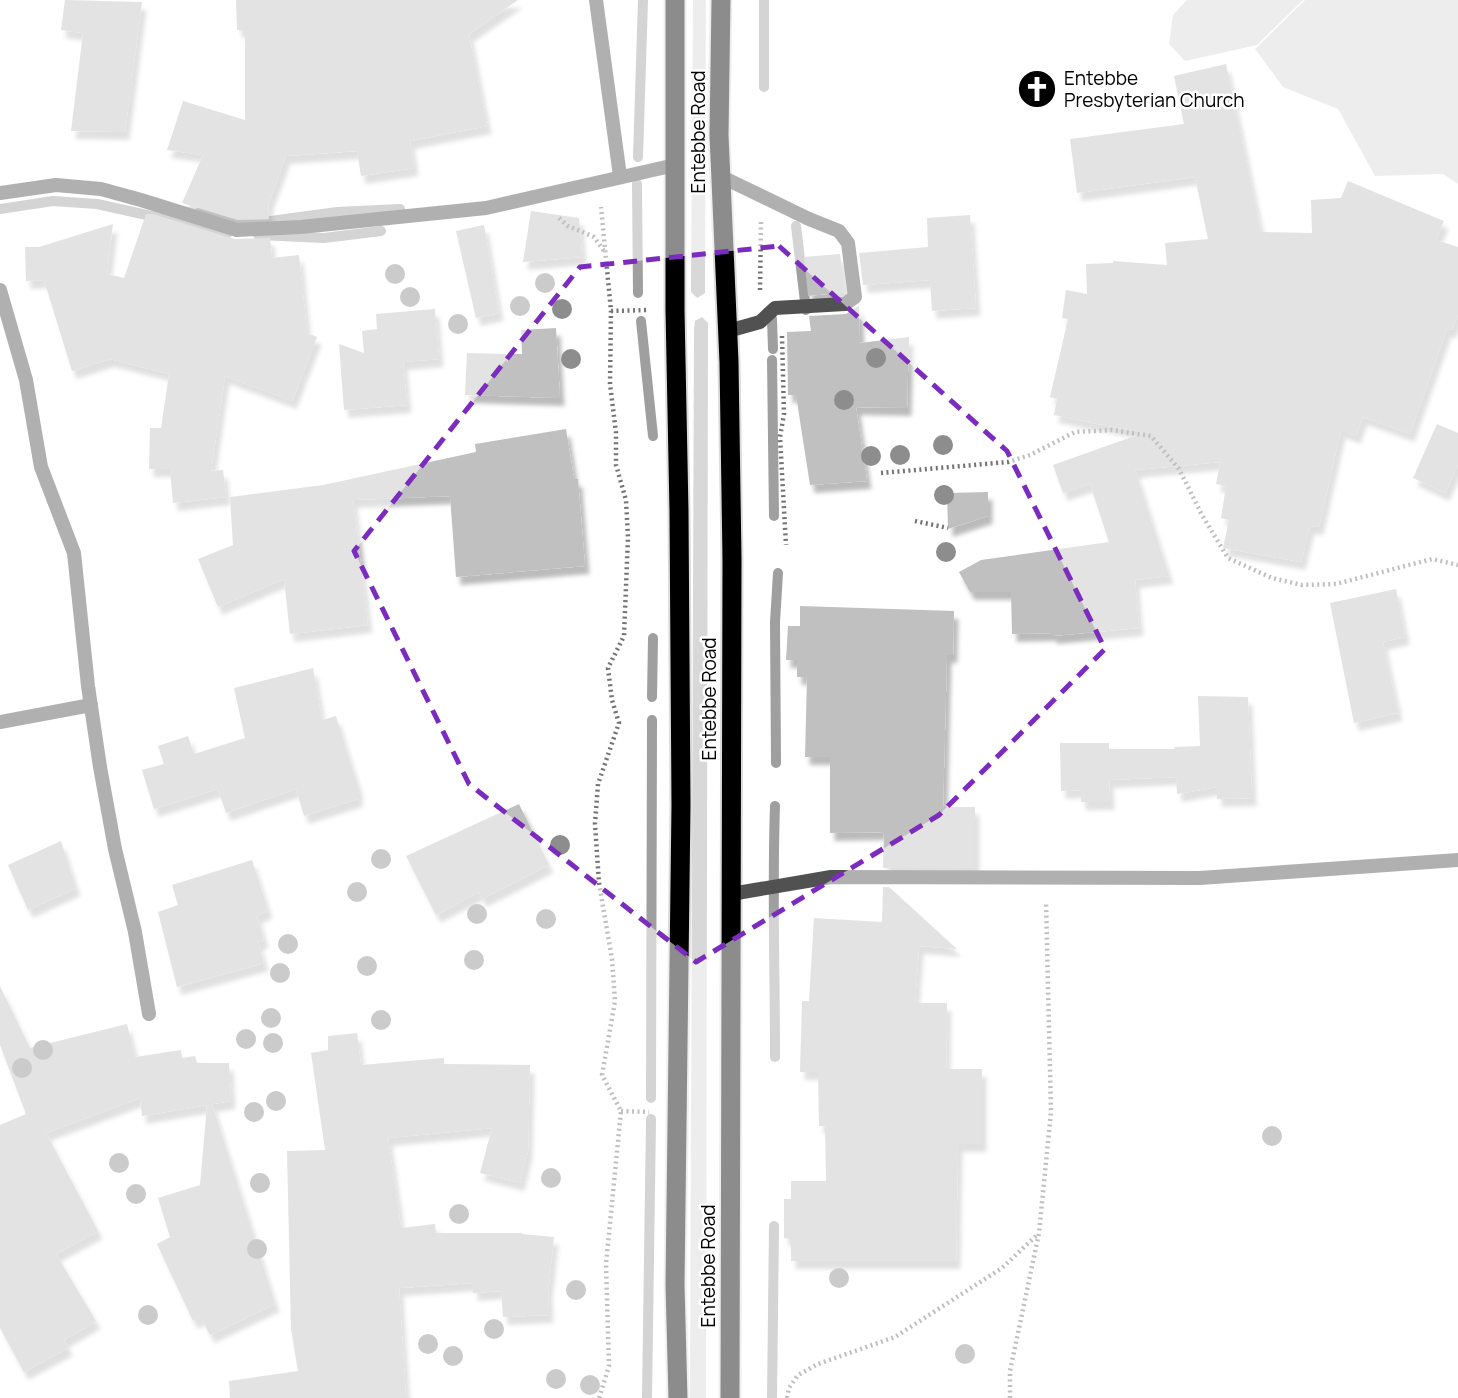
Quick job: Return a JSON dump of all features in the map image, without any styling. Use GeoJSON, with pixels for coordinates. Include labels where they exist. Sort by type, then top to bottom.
{"type":"FeatureCollection","features":[{"type":"Feature","properties":{"kind":"highway","name":"Entebbe Road"},"geometry":{"type":"LineString","coordinates":[[675,0],[681,805],[675,1284],[678,1398]]}},
{"type":"Feature","properties":{"kind":"highway","name":"Entebbe Road"},"geometry":{"type":"LineString","coordinates":[[721,0],[720,176],[728,331],[732,551],[730,1398]]}},
{"type":"Feature","properties":{"kind":"street"},"geometry":{"type":"LineString","coordinates":[[596,0],[620,176]]}},
{"type":"Feature","properties":{"kind":"street"},"geometry":{"type":"LineString","coordinates":[[0,193],[57,185],[101,189],[237,230],[326,225],[486,208],[675,165]]}},
{"type":"Feature","properties":{"kind":"street"},"geometry":{"type":"LineString","coordinates":[[720,176],[808,219],[839,231],[848,243],[855,297],[845,304],[775,308],[760,322],[728,331]]}},
{"type":"Feature","properties":{"kind":"street"},"geometry":{"type":"LineString","coordinates":[[0,290],[26,380],[41,467],[74,553],[91,705],[115,849],[135,932],[149,1014]]}},
{"type":"Feature","properties":{"kind":"street"},"geometry":{"type":"LineString","coordinates":[[0,722],[91,705]]}},
{"type":"Feature","properties":{"kind":"street"},"geometry":{"type":"LineString","coordinates":[[731,894],[831,877],[1200,878],[1458,860]]}},
{"type":"Feature","properties":{"kind":"path"},"geometry":{"type":"LineString","coordinates":[[599,182],[611,311],[610,384],[617,433],[616,465],[626,500],[628,537],[624,636],[608,668],[612,700],[619,723],[598,785],[596,824],[599,883],[612,959],[615,1001],[602,1075],[621,1111],[606,1264],[609,1366],[599,1398]]}},
{"type":"Feature","properties":{"kind":"path"},"geometry":{"type":"LineString","coordinates":[[542,195],[552,212],[568,226],[594,237],[606,253]]}},
{"type":"Feature","properties":{"kind":"path"},"geometry":{"type":"LineString","coordinates":[[760,299],[761,197]]}},
{"type":"Feature","properties":{"kind":"path"},"geometry":{"type":"LineString","coordinates":[[784,307],[784,414],[780,437],[786,545]]}},
{"type":"Feature","properties":{"kind":"path"},"geometry":{"type":"LineString","coordinates":[[881,473],[1008,462],[1030,455],[1075,432],[1112,430],[1150,436],[1179,469],[1228,558],[1272,578],[1302,585],[1336,584],[1432,559],[1458,565]]}},
{"type":"Feature","properties":{"kind":"path"},"geometry":{"type":"LineString","coordinates":[[915,521],[948,528]]}},
{"type":"Feature","properties":{"kind":"path"},"geometry":{"type":"LineString","coordinates":[[1010,1398],[1010,1371],[1039,1233],[1051,1112],[1046,879]]}},
{"type":"Feature","properties":{"kind":"path"},"geometry":{"type":"LineString","coordinates":[[787,1398],[789,1388],[799,1375],[818,1364],[895,1337],[1002,1268],[1039,1233]]}},
{"type":"Feature","properties":{"kind":"highlighted area"},"geometry":{"type":"Polygon","coordinates":[[[779,246],[1007,451],[1105,649],[939,815],[696,962],[469,784],[354,551],[580,267],[779,246]]]}},
{"type":"Feature","properties":{"kind":"shaded area"},"geometry":{"type":"Polygon","coordinates":[[[693,0],[706,0],[705,293],[697,298],[691,292],[693,0]]]}},
{"type":"Feature","properties":{"kind":"shaded area"},"geometry":{"type":"Polygon","coordinates":[[[1187,0],[1303,0],[1257,45],[1185,61],[1169,44],[1173,15],[1187,0]]]}},
{"type":"Feature","properties":{"kind":"shaded area"},"geometry":{"type":"Polygon","coordinates":[[[1305,0],[1458,0],[1458,184],[1443,174],[1375,176],[1338,109],[1283,87],[1255,49],[1305,0]]]}},
{"type":"Feature","properties":{"kind":"shaded area"},"geometry":{"type":"Polygon","coordinates":[[[702,317],[708,323],[706,1398],[690,1398],[694,329],[695,321],[702,317]]]}},
{"type":"Feature","properties":{"kind":"building"},"geometry":{"type":"Polygon","coordinates":[[[65,0],[142,2],[125,132],[71,131],[83,33],[61,30],[65,0]]]}},
{"type":"Feature","properties":{"kind":"building"},"geometry":{"type":"Polygon","coordinates":[[[236,0],[518,0],[469,34],[487,126],[410,141],[414,168],[361,176],[357,151],[286,156],[268,205],[269,219],[238,220],[182,203],[203,155],[167,150],[183,101],[245,120],[245,30],[237,30],[236,0]]]}},
{"type":"Feature","properties":{"kind":"building"},"geometry":{"type":"Polygon","coordinates":[[[1226,64],[1261,232],[1312,233],[1311,200],[1341,198],[1348,181],[1444,221],[1436,240],[1458,247],[1458,314],[1452,330],[1447,329],[1410,434],[1363,417],[1356,436],[1341,430],[1319,527],[1310,526],[1301,562],[1223,548],[1229,520],[1221,518],[1226,486],[1216,484],[1220,462],[1135,470],[1169,576],[1135,580],[1139,628],[1052,636],[1052,633],[1012,634],[1011,592],[970,592],[959,572],[981,560],[1109,542],[1090,484],[1063,493],[1053,465],[1143,433],[1054,415],[1057,399],[1050,397],[1068,319],[1062,318],[1066,290],[1087,294],[1086,264],[1113,261],[1167,265],[1165,243],[1208,239],[1195,177],[1077,193],[1070,139],[1184,124],[1174,76],[1226,64]]]}},
{"type":"Feature","properties":{"kind":"building"},"geometry":{"type":"Polygon","coordinates":[[[531,211],[579,218],[582,257],[523,262],[531,211]]]}},
{"type":"Feature","properties":{"kind":"building"},"geometry":{"type":"Polygon","coordinates":[[[146,214],[235,239],[270,238],[272,258],[299,255],[307,333],[317,337],[292,401],[225,376],[211,471],[223,470],[226,497],[173,503],[170,469],[149,469],[150,428],[161,428],[169,374],[110,359],[72,371],[44,280],[26,281],[25,247],[39,247],[113,224],[107,274],[124,278],[146,214]]]}},
{"type":"Feature","properties":{"kind":"building"},"geometry":{"type":"Polygon","coordinates":[[[970,215],[976,308],[932,311],[930,280],[863,285],[859,253],[928,247],[927,218],[970,215]]]}},
{"type":"Feature","properties":{"kind":"building"},"geometry":{"type":"Polygon","coordinates":[[[484,225],[499,313],[476,318],[456,231],[484,225]]]}},
{"type":"Feature","properties":{"kind":"building"},"geometry":{"type":"Polygon","coordinates":[[[840,254],[845,292],[808,296],[804,257],[840,254]]]}},
{"type":"Feature","properties":{"kind":"building"},"geometry":{"type":"Polygon","coordinates":[[[859,306],[860,343],[909,337],[907,408],[856,407],[867,481],[810,485],[796,395],[788,395],[787,332],[811,331],[809,316],[846,314],[859,306]]]}},
{"type":"Feature","properties":{"kind":"building"},"geometry":{"type":"Polygon","coordinates":[[[435,309],[439,359],[403,362],[407,405],[344,410],[339,344],[364,353],[362,331],[377,329],[376,314],[435,309]]]}},
{"type":"Feature","properties":{"kind":"building"},"geometry":{"type":"Polygon","coordinates":[[[556,328],[560,398],[465,395],[467,353],[506,354],[507,363],[509,354],[522,354],[521,330],[556,328]]]}},
{"type":"Feature","properties":{"kind":"building"},"geometry":{"type":"Polygon","coordinates":[[[1437,424],[1458,433],[1458,464],[1445,493],[1413,478],[1437,424]]]}},
{"type":"Feature","properties":{"kind":"building"},"geometry":{"type":"Polygon","coordinates":[[[566,429],[574,479],[578,479],[585,566],[456,577],[450,496],[353,500],[368,625],[290,634],[284,579],[218,607],[198,559],[233,545],[230,497],[323,485],[476,452],[475,444],[566,429]]]}},
{"type":"Feature","properties":{"kind":"building"},"geometry":{"type":"Polygon","coordinates":[[[988,492],[988,516],[948,529],[947,493],[988,492]]]}},
{"type":"Feature","properties":{"kind":"building"},"geometry":{"type":"Polygon","coordinates":[[[1396,589],[1405,637],[1383,642],[1398,713],[1354,723],[1330,603],[1396,589]]]}},
{"type":"Feature","properties":{"kind":"building"},"geometry":{"type":"Polygon","coordinates":[[[800,606],[954,611],[953,655],[947,655],[943,807],[975,807],[975,868],[883,868],[884,832],[830,833],[830,757],[805,757],[807,677],[797,677],[797,660],[786,660],[788,626],[800,626],[800,606]]]}},
{"type":"Feature","properties":{"kind":"building"},"geometry":{"type":"Polygon","coordinates":[[[313,668],[322,720],[336,716],[358,787],[358,799],[304,816],[296,789],[226,813],[218,789],[154,809],[142,770],[164,764],[158,746],[188,736],[194,754],[245,738],[234,688],[313,668]]]}},
{"type":"Feature","properties":{"kind":"building"},"geometry":{"type":"Polygon","coordinates":[[[1198,696],[1248,697],[1252,798],[1217,799],[1217,787],[1177,794],[1176,777],[1109,780],[1110,802],[1081,802],[1081,790],[1061,791],[1060,743],[1109,743],[1109,749],[1175,749],[1174,747],[1200,746],[1198,696]]]}},
{"type":"Feature","properties":{"kind":"building"},"geometry":{"type":"Polygon","coordinates":[[[519,804],[549,865],[482,899],[479,892],[436,915],[406,856],[519,804]]]}},
{"type":"Feature","properties":{"kind":"building"},"geometry":{"type":"Polygon","coordinates":[[[61,841],[76,888],[28,910],[8,865],[61,841]]]}},
{"type":"Feature","properties":{"kind":"building"},"geometry":{"type":"Polygon","coordinates":[[[252,860],[268,910],[257,916],[264,940],[258,942],[264,963],[177,987],[158,912],[178,905],[172,885],[252,860]]]}},
{"type":"Feature","properties":{"kind":"building"},"geometry":{"type":"Polygon","coordinates":[[[883,887],[889,887],[957,949],[919,946],[915,1003],[947,1003],[946,1069],[982,1069],[982,1144],[958,1144],[956,1261],[791,1261],[791,1239],[784,1238],[784,1199],[791,1199],[791,1181],[826,1181],[825,1126],[819,1126],[818,1072],[800,1072],[802,1001],[809,1001],[814,918],[882,922],[883,887]]]}},
{"type":"Feature","properties":{"kind":"building"},"geometry":{"type":"Polygon","coordinates":[[[0,986],[30,1048],[127,1024],[135,1057],[181,1050],[182,1058],[195,1056],[197,1063],[229,1063],[231,1101],[212,1104],[275,1304],[210,1335],[201,1317],[193,1321],[157,1244],[170,1237],[158,1198],[200,1185],[207,1105],[142,1116],[140,1098],[46,1133],[98,1231],[56,1254],[96,1321],[64,1340],[68,1348],[24,1372],[0,1328],[0,1125],[26,1114],[0,1045],[0,986]]]}},
{"type":"Feature","properties":{"kind":"building"},"geometry":{"type":"Polygon","coordinates":[[[357,1033],[361,1065],[444,1058],[444,1064],[530,1065],[528,1151],[520,1183],[480,1173],[492,1128],[388,1138],[401,1228],[435,1224],[436,1233],[522,1233],[554,1237],[548,1292],[549,1315],[503,1317],[501,1291],[473,1293],[473,1283],[399,1288],[406,1398],[230,1398],[229,1381],[298,1371],[291,1329],[287,1151],[325,1150],[311,1053],[328,1050],[328,1036],[357,1033]]]}},
{"type":"Feature","properties":{"kind":"waterway"},"geometry":{"type":"LineString","coordinates":[[638,157],[643,0]]}},
{"type":"Feature","properties":{"kind":"waterway"},"geometry":{"type":"LineString","coordinates":[[764,0],[764,87]]}},
{"type":"Feature","properties":{"kind":"waterway"},"geometry":{"type":"LineString","coordinates":[[637,184],[638,293]]}},
{"type":"Feature","properties":{"kind":"waterway"},"geometry":{"type":"LineString","coordinates":[[0,209],[53,201],[97,204],[228,233]]}},
{"type":"Feature","properties":{"kind":"waterway"},"geometry":{"type":"LineString","coordinates":[[200,212],[256,223],[337,212],[400,209]]}},
{"type":"Feature","properties":{"kind":"waterway"},"geometry":{"type":"LineString","coordinates":[[796,226],[806,310]]}},
{"type":"Feature","properties":{"kind":"waterway"},"geometry":{"type":"LineString","coordinates":[[258,235],[324,238],[381,231]]}},
{"type":"Feature","properties":{"kind":"waterway"},"geometry":{"type":"LineString","coordinates":[[772,319],[773,349]]}},
{"type":"Feature","properties":{"kind":"waterway"},"geometry":{"type":"LineString","coordinates":[[641,321],[653,436]]}},
{"type":"Feature","properties":{"kind":"waterway"},"geometry":{"type":"LineString","coordinates":[[772,360],[774,516]]}},
{"type":"Feature","properties":{"kind":"waterway"},"geometry":{"type":"LineString","coordinates":[[776,763],[775,622],[778,573]]}},
{"type":"Feature","properties":{"kind":"waterway"},"geometry":{"type":"LineString","coordinates":[[652,697],[653,638]]}},
{"type":"Feature","properties":{"kind":"waterway"},"geometry":{"type":"LineString","coordinates":[[651,1098],[652,720]]}},
{"type":"Feature","properties":{"kind":"waterway"},"geometry":{"type":"LineString","coordinates":[[775,806],[775,1057]]}},
{"type":"Feature","properties":{"kind":"waterway"},"geometry":{"type":"LineString","coordinates":[[647,1398],[651,1119]]}},
{"type":"Feature","properties":{"kind":"waterway"},"geometry":{"type":"LineString","coordinates":[[772,1398],[774,1226]]}},
{"type":"Feature","properties":{"kind":"place","name":"Entebbe Presbyterian Church"},"geometry":{"type":"Point","coordinates":[1037,89]}}]}
